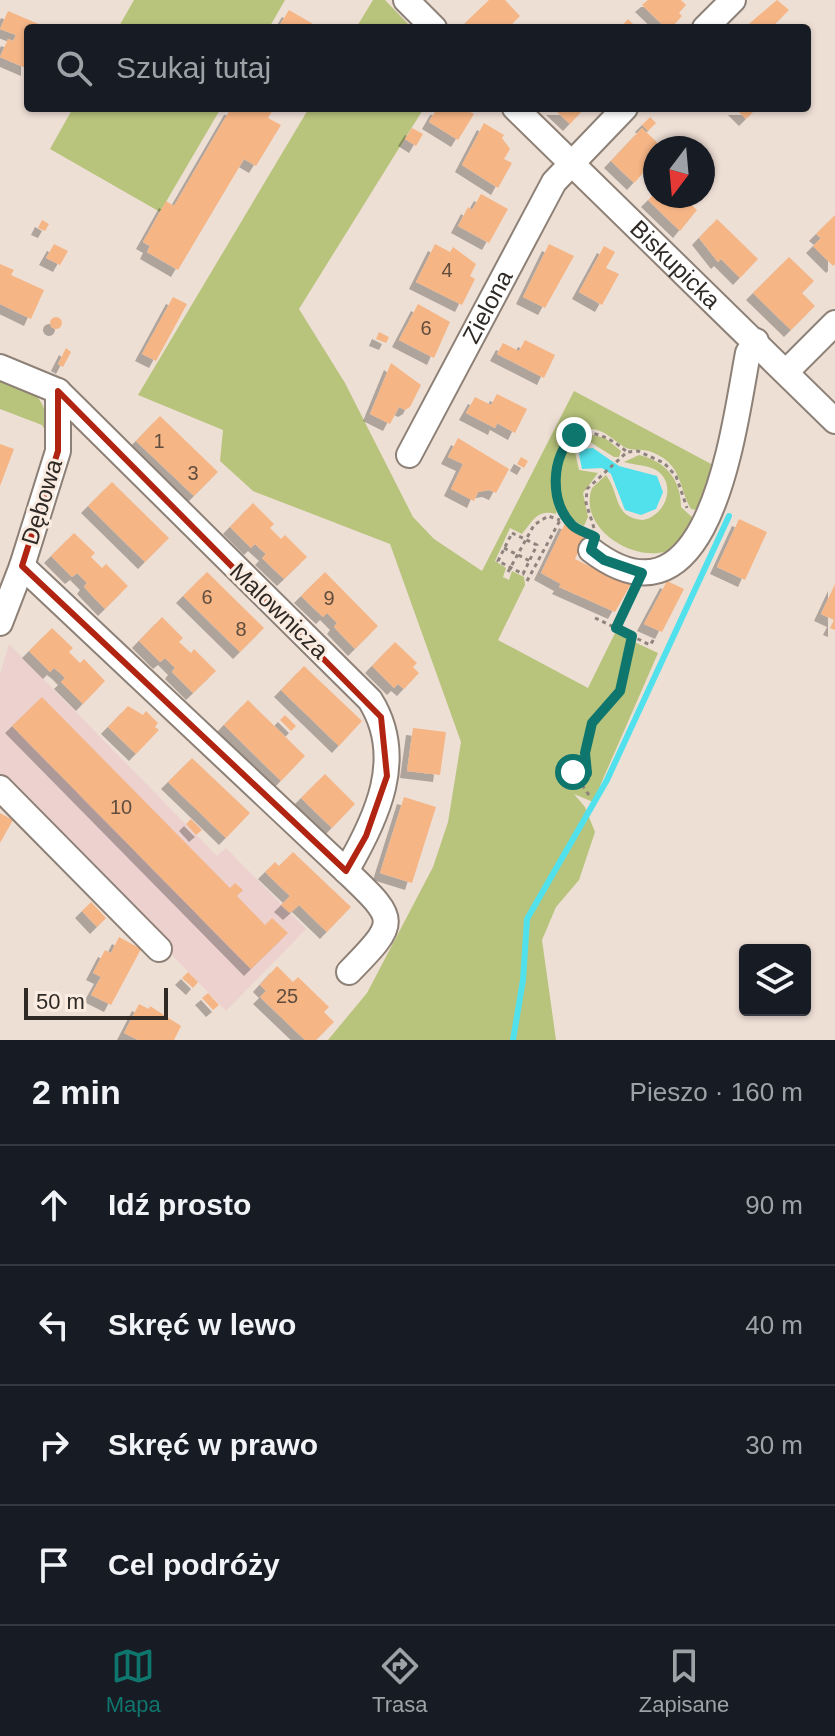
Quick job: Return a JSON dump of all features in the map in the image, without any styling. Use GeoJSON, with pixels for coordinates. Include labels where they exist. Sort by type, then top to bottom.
{"type":"FeatureCollection","features":[{"type":"Feature","properties":{"kind":"street"},"geometry":{"type":"LineString","coordinates":[[406,0],[430,24]]}},
{"type":"Feature","properties":{"kind":"street"},"geometry":{"type":"LineString","coordinates":[[709,24],[733,0]]}},
{"type":"Feature","properties":{"kind":"street","name":"Biskupicka"},"geometry":{"type":"LineString","coordinates":[[519,112],[835,421]]}},
{"type":"Feature","properties":{"kind":"street","name":"Zielona"},"geometry":{"type":"LineString","coordinates":[[409,455],[554,182],[621,112]]}},
{"type":"Feature","properties":{"kind":"street"},"geometry":{"type":"LineString","coordinates":[[786,372],[835,323]]}},
{"type":"Feature","properties":{"kind":"street"},"geometry":{"type":"LineString","coordinates":[[593,544],[604,560],[642,573],[655,572],[680,557],[708,519],[720,491],[748,353],[756,341]]}},
{"type":"Feature","properties":{"kind":"street"},"geometry":{"type":"LineString","coordinates":[[0,367],[58,391]]}},
{"type":"Feature","properties":{"kind":"street","name":"Dębowa"},"geometry":{"type":"LineString","coordinates":[[0,623],[22,566],[58,451],[58,391]]}},
{"type":"Feature","properties":{"kind":"street","name":"Malownicza"},"geometry":{"type":"LineString","coordinates":[[58,391],[370,700],[381,717],[388,755],[387,776],[366,836],[346,871]]}},
{"type":"Feature","properties":{"kind":"street"},"geometry":{"type":"LineString","coordinates":[[22,566],[382,906],[387,919],[383,938],[349,972]]}},
{"type":"Feature","properties":{"kind":"street"},"geometry":{"type":"LineString","coordinates":[[0,788],[159,949]]}},
{"type":"Feature","properties":{"kind":"path"},"geometry":{"type":"LineString","coordinates":[[593,544],[564,513],[555,476],[570,439],[579,432],[590,431],[611,438],[627,452]]}},
{"type":"Feature","properties":{"kind":"path"},"geometry":{"type":"LineString","coordinates":[[593,544],[585,494],[627,452],[638,451],[664,463],[676,476],[684,505],[708,519]]}},
{"type":"Feature","properties":{"kind":"path"},"geometry":{"type":"LineString","coordinates":[[527,581],[564,513]]}},
{"type":"Feature","properties":{"kind":"path"},"geometry":{"type":"LineString","coordinates":[[508,572],[525,539],[542,517],[560,520]]}},
{"type":"Feature","properties":{"kind":"path"},"geometry":{"type":"LineString","coordinates":[[512,533],[537,545],[523,574],[498,561],[504,548],[512,533]]}},
{"type":"Feature","properties":{"kind":"path"},"geometry":{"type":"LineString","coordinates":[[504,548],[530,561]]}},
{"type":"Feature","properties":{"kind":"path"},"geometry":{"type":"LineString","coordinates":[[616,628],[642,573]]}},
{"type":"Feature","properties":{"kind":"path"},"geometry":{"type":"LineString","coordinates":[[595,618],[650,645],[654,639]]}},
{"type":"Feature","properties":{"kind":"path"},"geometry":{"type":"LineString","coordinates":[[578,779],[588,770],[585,753],[592,723],[620,691],[632,636]]}},
{"type":"Feature","properties":{"kind":"path"},"geometry":{"type":"LineString","coordinates":[[573,772],[591,798]]}},
{"type":"Feature","properties":{"kind":"highlighted area"},"geometry":{"type":"Polygon","coordinates":[[[58,391],[381,717],[387,776],[366,836],[346,871],[22,566],[58,451],[58,391]]]}},
{"type":"Feature","properties":{"kind":"shaded area"},"geometry":{"type":"Polygon","coordinates":[[[9,644],[217,856],[226,848],[306,929],[226,1011],[0,777],[0,674],[9,644]]]}},
{"type":"Feature","properties":{"kind":"green space"},"geometry":{"type":"Polygon","coordinates":[[[134,0],[285,0],[271,24],[120,24],[134,0]]]}},
{"type":"Feature","properties":{"kind":"green space"},"geometry":{"type":"Polygon","coordinates":[[[373,0],[385,0],[408,24],[358,24],[373,0]]]}},
{"type":"Feature","properties":{"kind":"green space"},"geometry":{"type":"Polygon","coordinates":[[[71,112],[219,112],[160,212],[50,149],[71,112]]]}},
{"type":"Feature","properties":{"kind":"green space"},"geometry":{"type":"Polygon","coordinates":[[[307,112],[422,112],[299,309],[345,383],[413,517],[434,539],[482,571],[574,391],[715,466],[700,506],[697,510],[691,509],[674,469],[660,456],[627,448],[593,429],[580,430],[563,445],[554,466],[552,481],[556,514],[540,515],[522,534],[510,528],[495,561],[506,568],[503,577],[509,580],[512,571],[524,577],[525,585],[498,640],[588,688],[615,633],[658,653],[593,802],[574,794],[585,807],[595,832],[579,880],[556,907],[542,940],[556,1040],[328,1040],[367,993],[433,867],[448,822],[461,742],[390,544],[253,491],[220,461],[223,430],[138,395],[307,112]]]}},
{"type":"Feature","properties":{"kind":"green space"},"geometry":{"type":"Polygon","coordinates":[[[0,373],[36,396],[45,411],[49,436],[42,425],[0,409],[0,373]]]}},
{"type":"Feature","properties":{"kind":"green space"},"geometry":{"type":"Polygon","coordinates":[[[588,434],[605,438],[621,451],[619,457],[614,457],[590,442],[582,443],[575,452],[579,470],[598,473],[583,493],[588,517],[584,526],[573,519],[565,507],[558,478],[566,449],[575,439],[588,434]]]}},
{"type":"Feature","properties":{"kind":"green space"},"geometry":{"type":"Polygon","coordinates":[[[639,455],[657,462],[670,473],[678,488],[681,507],[693,518],[684,539],[669,550],[650,553],[630,549],[612,539],[598,525],[590,507],[592,488],[606,475],[618,504],[627,515],[643,520],[663,506],[667,491],[663,476],[648,467],[624,462],[639,455]]]}},
{"type":"Feature","properties":{"kind":"water"},"geometry":{"type":"Polygon","coordinates":[[[593,448],[619,466],[657,476],[663,492],[656,509],[641,515],[625,510],[611,474],[602,468],[582,469],[579,454],[582,449],[593,448]]]}},
{"type":"Feature","properties":{"kind":"building"},"geometry":{"type":"Polygon","coordinates":[[[489,0],[505,0],[520,16],[512,24],[465,23],[489,0]]]}},
{"type":"Feature","properties":{"kind":"building"},"geometry":{"type":"Polygon","coordinates":[[[648,0],[681,0],[686,5],[675,24],[662,24],[642,5],[648,0]]]}},
{"type":"Feature","properties":{"kind":"building"},"geometry":{"type":"Polygon","coordinates":[[[777,0],[789,10],[775,24],[749,24],[777,0]]]}},
{"type":"Feature","properties":{"kind":"building"},"geometry":{"type":"Polygon","coordinates":[[[289,10],[313,24],[280,24],[289,10]]]}},
{"type":"Feature","properties":{"kind":"building"},"geometry":{"type":"Polygon","coordinates":[[[8,11],[39,24],[24,24],[24,67],[0,57],[8,39],[13,41],[16,35],[0,29],[8,11]]]}},
{"type":"Feature","properties":{"kind":"building"},"geometry":{"type":"Polygon","coordinates":[[[229,112],[272,112],[268,118],[281,125],[256,166],[244,159],[178,270],[147,252],[150,246],[143,242],[166,201],[174,206],[229,112]]]}},
{"type":"Feature","properties":{"kind":"building"},"geometry":{"type":"Polygon","coordinates":[[[435,112],[474,114],[458,140],[429,122],[435,112]]]}},
{"type":"Feature","properties":{"kind":"building"},"geometry":{"type":"Polygon","coordinates":[[[557,112],[581,112],[570,124],[557,112]]]}},
{"type":"Feature","properties":{"kind":"building"},"geometry":{"type":"Polygon","coordinates":[[[739,112],[753,112],[746,119],[739,112]]]}},
{"type":"Feature","properties":{"kind":"building"},"geometry":{"type":"Polygon","coordinates":[[[650,117],[656,123],[648,131],[642,125],[650,117]]]}},
{"type":"Feature","properties":{"kind":"building"},"geometry":{"type":"Polygon","coordinates":[[[484,123],[504,135],[502,138],[510,149],[504,159],[512,163],[498,188],[462,165],[484,123]]]}},
{"type":"Feature","properties":{"kind":"building"},"geometry":{"type":"Polygon","coordinates":[[[412,128],[423,134],[416,146],[405,139],[412,128]]]}},
{"type":"Feature","properties":{"kind":"building"},"geometry":{"type":"Polygon","coordinates":[[[642,128],[650,136],[643,136],[643,173],[634,183],[611,161],[642,128]]]}},
{"type":"Feature","properties":{"kind":"building"},"geometry":{"type":"Polygon","coordinates":[[[481,194],[508,209],[489,243],[458,226],[468,207],[472,210],[481,194]]]}},
{"type":"Feature","properties":{"kind":"building"},"geometry":{"type":"Polygon","coordinates":[[[656,208],[697,210],[680,231],[656,208]]]}},
{"type":"Feature","properties":{"kind":"building"},"geometry":{"type":"Polygon","coordinates":[[[835,215],[833,266],[813,246],[821,238],[816,234],[835,215]]]}},
{"type":"Feature","properties":{"kind":"building"},"geometry":{"type":"Polygon","coordinates":[[[717,219],[758,259],[740,278],[721,259],[718,262],[699,238],[717,219]]]}},
{"type":"Feature","properties":{"kind":"building"},"geometry":{"type":"Polygon","coordinates":[[[42,220],[49,224],[45,231],[38,228],[42,220]]]}},
{"type":"Feature","properties":{"kind":"building"},"geometry":{"type":"Polygon","coordinates":[[[54,244],[68,251],[60,265],[46,258],[54,244]]]}},
{"type":"Feature","properties":{"kind":"building"},"geometry":{"type":"Polygon","coordinates":[[[435,244],[450,252],[453,247],[476,264],[470,276],[475,279],[462,305],[416,282],[435,244]]]}},
{"type":"Feature","properties":{"kind":"building"},"geometry":{"type":"Polygon","coordinates":[[[549,244],[574,256],[545,308],[523,297],[549,244]]]}},
{"type":"Feature","properties":{"kind":"building"},"geometry":{"type":"Polygon","coordinates":[[[604,246],[615,252],[606,268],[619,274],[602,305],[579,292],[604,246]]]}},
{"type":"Feature","properties":{"kind":"building"},"geometry":{"type":"Polygon","coordinates":[[[789,257],[814,281],[802,293],[815,306],[791,330],[753,293],[789,257]]]}},
{"type":"Feature","properties":{"kind":"building"},"geometry":{"type":"Polygon","coordinates":[[[0,264],[14,270],[11,275],[44,290],[31,319],[0,304],[0,264]]]}},
{"type":"Feature","properties":{"kind":"building"},"geometry":{"type":"Polygon","coordinates":[[[173,297],[187,304],[156,361],[142,354],[173,297]]]}},
{"type":"Feature","properties":{"kind":"building"},"geometry":{"type":"Polygon","coordinates":[[[418,304],[450,322],[434,358],[399,340],[418,304]]]}},
{"type":"Feature","properties":{"kind":"building"},"geometry":{"type":"Polygon","coordinates":[[[56,317],[62,323],[56,329],[50,323],[56,317]]]}},
{"type":"Feature","properties":{"kind":"building"},"geometry":{"type":"Polygon","coordinates":[[[379,332],[389,337],[386,343],[376,339],[379,332]]]}},
{"type":"Feature","properties":{"kind":"building"},"geometry":{"type":"Polygon","coordinates":[[[525,340],[555,355],[544,378],[497,354],[503,343],[519,351],[525,340]]]}},
{"type":"Feature","properties":{"kind":"building"},"geometry":{"type":"Polygon","coordinates":[[[66,348],[71,352],[63,367],[58,364],[66,348]]]}},
{"type":"Feature","properties":{"kind":"building"},"geometry":{"type":"Polygon","coordinates":[[[391,363],[421,385],[410,407],[405,410],[399,407],[390,424],[370,414],[391,363]]]}},
{"type":"Feature","properties":{"kind":"building"},"geometry":{"type":"Polygon","coordinates":[[[497,394],[527,409],[515,433],[497,423],[495,428],[466,413],[475,397],[491,405],[497,394]]]}},
{"type":"Feature","properties":{"kind":"building"},"geometry":{"type":"Polygon","coordinates":[[[160,416],[218,472],[194,496],[136,441],[160,416]]]}},
{"type":"Feature","properties":{"kind":"building"},"geometry":{"type":"Polygon","coordinates":[[[458,438],[509,469],[496,493],[489,490],[478,492],[474,501],[451,489],[463,464],[448,457],[458,438]]]}},
{"type":"Feature","properties":{"kind":"building"},"geometry":{"type":"Polygon","coordinates":[[[0,444],[14,449],[0,486],[0,444]]]}},
{"type":"Feature","properties":{"kind":"building"},"geometry":{"type":"Polygon","coordinates":[[[521,457],[528,461],[524,468],[517,464],[521,457]]]}},
{"type":"Feature","properties":{"kind":"building"},"geometry":{"type":"Polygon","coordinates":[[[112,482],[169,538],[145,562],[88,506],[112,482]]]}},
{"type":"Feature","properties":{"kind":"building"},"geometry":{"type":"Polygon","coordinates":[[[253,503],[274,524],[270,528],[281,539],[285,535],[307,557],[284,579],[262,558],[266,554],[255,544],[251,548],[230,527],[253,503]]]}},
{"type":"Feature","properties":{"kind":"building"},"geometry":{"type":"Polygon","coordinates":[[[739,519],[767,532],[745,580],[717,567],[739,519]]]}},
{"type":"Feature","properties":{"kind":"building"},"geometry":{"type":"Polygon","coordinates":[[[566,521],[588,531],[575,559],[611,577],[613,573],[632,582],[615,612],[559,587],[561,584],[541,573],[566,521]]]}},
{"type":"Feature","properties":{"kind":"building"},"geometry":{"type":"Polygon","coordinates":[[[74,533],[95,553],[91,557],[102,568],[106,564],[128,586],[105,609],[84,587],[87,583],[77,573],[72,577],[51,556],[74,533]]]}},
{"type":"Feature","properties":{"kind":"building"},"geometry":{"type":"Polygon","coordinates":[[[207,572],[264,628],[240,652],[183,596],[207,572]]]}},
{"type":"Feature","properties":{"kind":"building"},"geometry":{"type":"Polygon","coordinates":[[[325,572],[378,626],[355,649],[334,627],[337,623],[327,613],[323,617],[301,596],[325,572]]]}},
{"type":"Feature","properties":{"kind":"building"},"geometry":{"type":"Polygon","coordinates":[[[667,581],[684,589],[662,632],[644,624],[667,581]]]}},
{"type":"Feature","properties":{"kind":"building"},"geometry":{"type":"Polygon","coordinates":[[[835,584],[835,630],[830,628],[834,620],[821,614],[835,584]]]}},
{"type":"Feature","properties":{"kind":"building"},"geometry":{"type":"Polygon","coordinates":[[[162,617],[183,638],[179,642],[191,653],[194,649],[216,671],[193,693],[172,672],[175,668],[165,658],[160,662],[139,641],[162,617]]]}},
{"type":"Feature","properties":{"kind":"building"},"geometry":{"type":"Polygon","coordinates":[[[52,628],[73,648],[69,652],[80,663],[84,659],[105,681],[83,704],[61,682],[65,678],[59,672],[54,668],[50,672],[29,651],[52,628]]]}},
{"type":"Feature","properties":{"kind":"building"},"geometry":{"type":"Polygon","coordinates":[[[395,642],[417,663],[413,667],[419,673],[404,689],[398,684],[394,688],[372,666],[395,642]]]}},
{"type":"Feature","properties":{"kind":"building"},"geometry":{"type":"Polygon","coordinates":[[[304,666],[362,721],[339,746],[281,690],[304,666]]]}},
{"type":"Feature","properties":{"kind":"building"},"geometry":{"type":"Polygon","coordinates":[[[42,697],[230,888],[235,883],[243,890],[237,896],[265,925],[272,918],[288,933],[251,969],[12,726],[42,697]]]}},
{"type":"Feature","properties":{"kind":"building"},"geometry":{"type":"Polygon","coordinates":[[[248,700],[305,756],[281,781],[224,725],[248,700]]]}},
{"type":"Feature","properties":{"kind":"building"},"geometry":{"type":"Polygon","coordinates":[[[128,706],[143,715],[146,711],[158,723],[155,727],[159,730],[136,754],[108,727],[128,706]]]}},
{"type":"Feature","properties":{"kind":"building"},"geometry":{"type":"Polygon","coordinates":[[[285,715],[296,726],[291,731],[280,720],[285,715]]]}},
{"type":"Feature","properties":{"kind":"building"},"geometry":{"type":"Polygon","coordinates":[[[413,728],[446,732],[440,775],[407,771],[413,728]]]}},
{"type":"Feature","properties":{"kind":"building"},"geometry":{"type":"Polygon","coordinates":[[[192,758],[250,813],[226,838],[168,782],[192,758]]]}},
{"type":"Feature","properties":{"kind":"building"},"geometry":{"type":"Polygon","coordinates":[[[325,774],[355,804],[332,828],[301,798],[325,774]]]}},
{"type":"Feature","properties":{"kind":"building"},"geometry":{"type":"Polygon","coordinates":[[[404,797],[436,807],[412,883],[380,873],[404,797]]]}},
{"type":"Feature","properties":{"kind":"building"},"geometry":{"type":"Polygon","coordinates":[[[0,813],[13,820],[0,843],[0,813]]]}},
{"type":"Feature","properties":{"kind":"building"},"geometry":{"type":"Polygon","coordinates":[[[191,819],[202,830],[196,835],[186,824],[191,819]]]}},
{"type":"Feature","properties":{"kind":"building"},"geometry":{"type":"Polygon","coordinates":[[[293,852],[351,907],[327,932],[299,905],[290,913],[281,905],[290,896],[265,872],[275,862],[279,866],[293,852]]]}},
{"type":"Feature","properties":{"kind":"building"},"geometry":{"type":"Polygon","coordinates":[[[91,902],[106,918],[97,927],[82,911],[91,902]]]}},
{"type":"Feature","properties":{"kind":"building"},"geometry":{"type":"Polygon","coordinates":[[[119,937],[141,949],[111,1005],[91,995],[101,977],[93,973],[105,950],[111,953],[119,937]]]}},
{"type":"Feature","properties":{"kind":"building"},"geometry":{"type":"Polygon","coordinates":[[[277,966],[293,982],[298,977],[329,1007],[324,1012],[334,1022],[316,1040],[305,1040],[260,997],[266,991],[260,985],[277,966]]]}},
{"type":"Feature","properties":{"kind":"building"},"geometry":{"type":"Polygon","coordinates":[[[188,972],[198,982],[193,988],[182,978],[188,972]]]}},
{"type":"Feature","properties":{"kind":"building"},"geometry":{"type":"Polygon","coordinates":[[[208,993],[219,1005],[213,1010],[202,998],[208,993]]]}},
{"type":"Feature","properties":{"kind":"building"},"geometry":{"type":"Polygon","coordinates":[[[139,1004],[149,1009],[150,1006],[181,1026],[174,1040],[138,1040],[124,1033],[139,1004]]]}},
{"type":"Feature","properties":{"kind":"waterway"},"geometry":{"type":"LineString","coordinates":[[513,1040],[523,980],[527,919],[607,780],[729,516]]}},
{"type":"Feature","properties":{"kind":"route"},"geometry":{"type":"LineString","coordinates":[[573,772],[578,779],[587,773],[585,753],[592,723],[620,691],[632,636],[616,628],[639,585],[642,573],[604,560],[591,550],[595,537],[576,528],[564,513],[556,484],[556,468],[574,435]]}}]}
